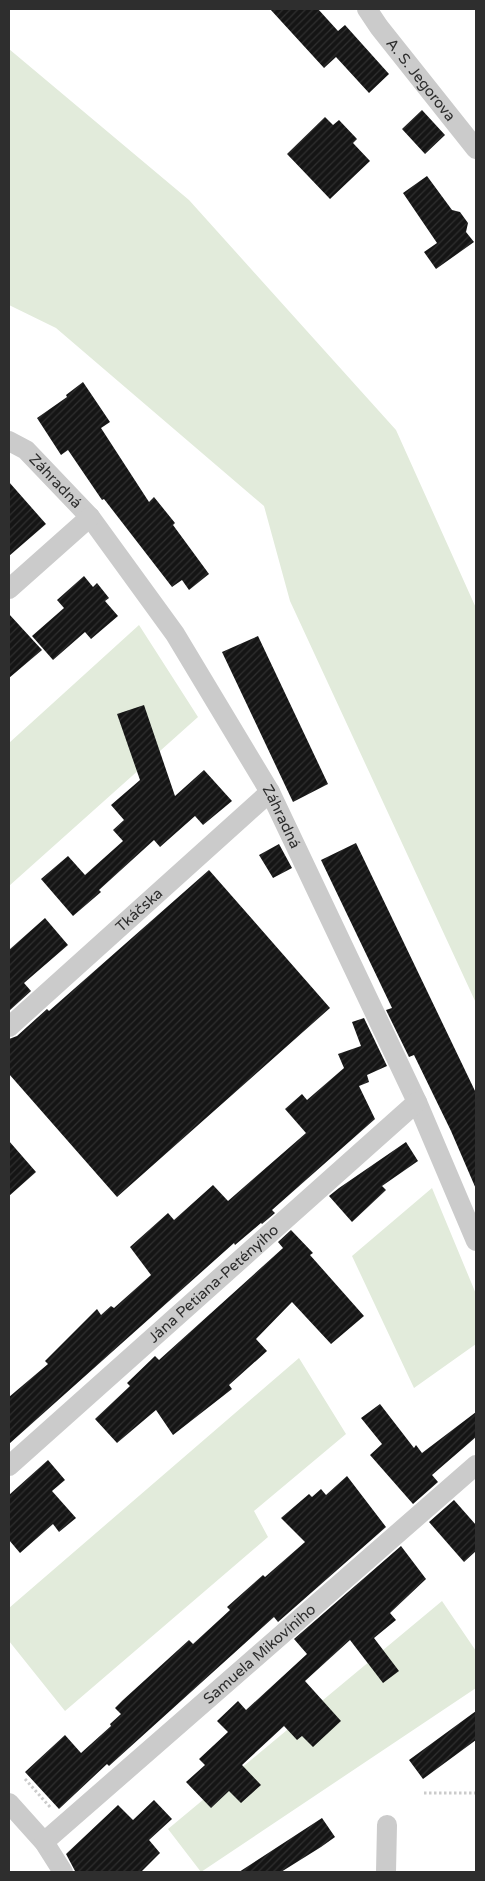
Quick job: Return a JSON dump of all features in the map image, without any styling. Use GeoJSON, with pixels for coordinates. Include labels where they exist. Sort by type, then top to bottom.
{"type":"FeatureCollection","features":[{"type":"Feature","properties":{"kind":"street","name":"A. S. Jegorova"},"geometry":{"type":"LineString","coordinates":[[367,9],[379,27],[476,149]]}},
{"type":"Feature","properties":{"kind":"street","name":"Záhradná"},"geometry":{"type":"LineString","coordinates":[[9,441],[26,450],[90,517],[175,634],[270,792],[417,1102],[476,1241]]}},
{"type":"Feature","properties":{"kind":"street"},"geometry":{"type":"LineString","coordinates":[[9,589],[90,517]]}},
{"type":"Feature","properties":{"kind":"street","name":"Tkáčska"},"geometry":{"type":"LineString","coordinates":[[9,1027],[270,792]]}},
{"type":"Feature","properties":{"kind":"street","name":"Jána Petiana-Petényiho"},"geometry":{"type":"LineString","coordinates":[[9,1466],[417,1102]]}},
{"type":"Feature","properties":{"kind":"street","name":"Samuela Mikovíniho"},"geometry":{"type":"LineString","coordinates":[[44,1842],[476,1465]]}},
{"type":"Feature","properties":{"kind":"street"},"geometry":{"type":"LineString","coordinates":[[9,1803],[44,1842],[63,1872]]}},
{"type":"Feature","properties":{"kind":"street"},"geometry":{"type":"LineString","coordinates":[[386,1872],[387,1825]]}},
{"type":"Feature","properties":{"kind":"path"},"geometry":{"type":"LineString","coordinates":[[424,1794],[476,1793]]}},
{"type":"Feature","properties":{"kind":"green space"},"geometry":{"type":"Polygon","coordinates":[[[9,49],[189,200],[396,430],[476,608],[476,1003],[290,601],[264,506],[56,328],[9,305],[9,49]]]}},
{"type":"Feature","properties":{"kind":"green space"},"geometry":{"type":"Polygon","coordinates":[[[139,625],[198,717],[9,886],[9,743],[139,625]]]}},
{"type":"Feature","properties":{"kind":"green space"},"geometry":{"type":"Polygon","coordinates":[[[432,1188],[476,1294],[476,1344],[414,1388],[352,1256],[432,1188]]]}},
{"type":"Feature","properties":{"kind":"green space"},"geometry":{"type":"Polygon","coordinates":[[[299,1358],[346,1434],[254,1511],[268,1537],[65,1711],[9,1641],[9,1608],[299,1358]]]}},
{"type":"Feature","properties":{"kind":"green space"},"geometry":{"type":"Polygon","coordinates":[[[442,1601],[476,1651],[476,1688],[201,1872],[168,1829],[442,1601]]]}},
{"type":"Feature","properties":{"kind":"building"},"geometry":{"type":"Polygon","coordinates":[[[270,9],[318,9],[338,31],[345,25],[389,74],[369,93],[336,57],[324,68],[270,9]]]}},
{"type":"Feature","properties":{"kind":"building"},"geometry":{"type":"Polygon","coordinates":[[[422,110],[445,135],[425,154],[402,129],[422,110]]]}},
{"type":"Feature","properties":{"kind":"building"},"geometry":{"type":"Polygon","coordinates":[[[325,117],[333,125],[339,120],[357,139],[353,143],[370,161],[330,199],[287,154],[325,117]]]}},
{"type":"Feature","properties":{"kind":"building"},"geometry":{"type":"Polygon","coordinates":[[[427,176],[452,210],[460,212],[468,223],[466,232],[474,242],[436,269],[424,252],[437,243],[403,193],[427,176]]]}},
{"type":"Feature","properties":{"kind":"building"},"geometry":{"type":"Polygon","coordinates":[[[83,382],[110,422],[101,428],[149,502],[154,497],[175,523],[173,525],[209,574],[189,590],[182,580],[172,587],[104,499],[102,500],[68,450],[61,455],[37,418],[67,397],[66,395],[83,382]]]}},
{"type":"Feature","properties":{"kind":"building"},"geometry":{"type":"Polygon","coordinates":[[[9,482],[46,524],[9,556],[9,482]]]}},
{"type":"Feature","properties":{"kind":"building"},"geometry":{"type":"Polygon","coordinates":[[[84,576],[93,587],[97,583],[109,598],[105,601],[118,616],[91,639],[85,632],[53,660],[32,636],[64,608],[57,600],[84,576]]]}},
{"type":"Feature","properties":{"kind":"building"},"geometry":{"type":"Polygon","coordinates":[[[9,614],[42,650],[9,678],[9,614]]]}},
{"type":"Feature","properties":{"kind":"building"},"geometry":{"type":"Polygon","coordinates":[[[258,636],[328,784],[293,802],[222,652],[258,636]]]}},
{"type":"Feature","properties":{"kind":"building"},"geometry":{"type":"Polygon","coordinates":[[[144,705],[175,796],[204,770],[232,801],[203,825],[195,816],[160,847],[154,840],[99,890],[101,892],[73,916],[41,879],[68,856],[85,875],[123,841],[113,830],[124,820],[111,805],[140,780],[117,714],[144,705]]]}},
{"type":"Feature","properties":{"kind":"building"},"geometry":{"type":"Polygon","coordinates":[[[356,843],[476,1093],[476,1189],[451,1131],[414,1055],[409,1057],[386,1010],[392,1008],[321,860],[356,843]]]}},
{"type":"Feature","properties":{"kind":"building"},"geometry":{"type":"Polygon","coordinates":[[[279,844],[292,868],[273,878],[259,855],[279,844]]]}},
{"type":"Feature","properties":{"kind":"building"},"geometry":{"type":"Polygon","coordinates":[[[209,870],[330,1008],[117,1197],[9,1074],[9,1039],[17,1036],[47,1009],[49,1011],[209,870]]]}},
{"type":"Feature","properties":{"kind":"building"},"geometry":{"type":"Polygon","coordinates":[[[45,918],[68,945],[24,983],[31,991],[9,1011],[9,950],[45,918]]]}},
{"type":"Feature","properties":{"kind":"building"},"geometry":{"type":"Polygon","coordinates":[[[364,1018],[387,1066],[367,1075],[369,1082],[359,1086],[375,1119],[272,1210],[275,1213],[235,1245],[234,1243],[9,1444],[9,1397],[48,1364],[45,1361],[97,1309],[101,1315],[111,1306],[114,1308],[151,1275],[130,1247],[168,1213],[174,1220],[213,1185],[228,1201],[306,1133],[285,1109],[302,1094],[307,1100],[344,1068],[338,1054],[361,1046],[352,1022],[364,1018]]]}},
{"type":"Feature","properties":{"kind":"building"},"geometry":{"type":"Polygon","coordinates":[[[9,1141],[36,1172],[9,1196],[9,1141]]]}},
{"type":"Feature","properties":{"kind":"building"},"geometry":{"type":"Polygon","coordinates":[[[406,1142],[418,1161],[382,1186],[386,1190],[352,1222],[329,1196],[406,1142]]]}},
{"type":"Feature","properties":{"kind":"building"},"geometry":{"type":"Polygon","coordinates":[[[291,1230],[313,1253],[310,1255],[364,1316],[331,1344],[292,1302],[256,1339],[267,1351],[229,1385],[232,1389],[173,1435],[156,1410],[117,1443],[95,1419],[130,1386],[127,1383],[155,1356],[159,1360],[283,1248],[278,1242],[291,1230]]]}},
{"type":"Feature","properties":{"kind":"building"},"geometry":{"type":"Polygon","coordinates":[[[380,1404],[414,1448],[416,1445],[422,1453],[476,1412],[476,1437],[432,1475],[438,1482],[413,1504],[370,1455],[382,1444],[361,1418],[380,1404]]]}},
{"type":"Feature","properties":{"kind":"building"},"geometry":{"type":"Polygon","coordinates":[[[48,1460],[65,1480],[52,1491],[76,1518],[59,1532],[53,1524],[20,1553],[9,1540],[9,1495],[48,1460]]]}},
{"type":"Feature","properties":{"kind":"building"},"geometry":{"type":"Polygon","coordinates":[[[347,1476],[386,1527],[278,1622],[274,1617],[109,1766],[107,1764],[59,1809],[25,1772],[65,1735],[81,1753],[111,1726],[110,1724],[121,1714],[115,1708],[123,1700],[189,1640],[193,1644],[230,1610],[227,1607],[263,1575],[265,1577],[305,1542],[281,1518],[309,1494],[312,1497],[321,1489],[326,1495],[347,1476]]]}},
{"type":"Feature","properties":{"kind":"building"},"geometry":{"type":"Polygon","coordinates":[[[454,1500],[476,1525],[476,1551],[464,1562],[429,1522],[454,1500]]]}},
{"type":"Feature","properties":{"kind":"building"},"geometry":{"type":"Polygon","coordinates":[[[401,1546],[426,1579],[390,1613],[396,1620],[374,1638],[399,1671],[383,1683],[350,1640],[305,1681],[341,1721],[313,1747],[302,1736],[297,1740],[284,1726],[242,1765],[261,1785],[241,1803],[229,1791],[211,1808],[186,1782],[205,1765],[199,1759],[228,1732],[217,1721],[238,1701],[246,1710],[307,1654],[294,1639],[401,1546]]]}},
{"type":"Feature","properties":{"kind":"building"},"geometry":{"type":"Polygon","coordinates":[[[476,1711],[476,1740],[423,1779],[409,1760],[476,1711]]]}},
{"type":"Feature","properties":{"kind":"building"},"geometry":{"type":"Polygon","coordinates":[[[154,1800],[172,1819],[149,1840],[160,1853],[141,1872],[75,1871],[66,1854],[118,1805],[133,1820],[154,1800]]]}},
{"type":"Feature","properties":{"kind":"building"},"geometry":{"type":"Polygon","coordinates":[[[322,1818],[335,1837],[321,1847],[281,1872],[239,1872],[322,1818]]]}}]}
